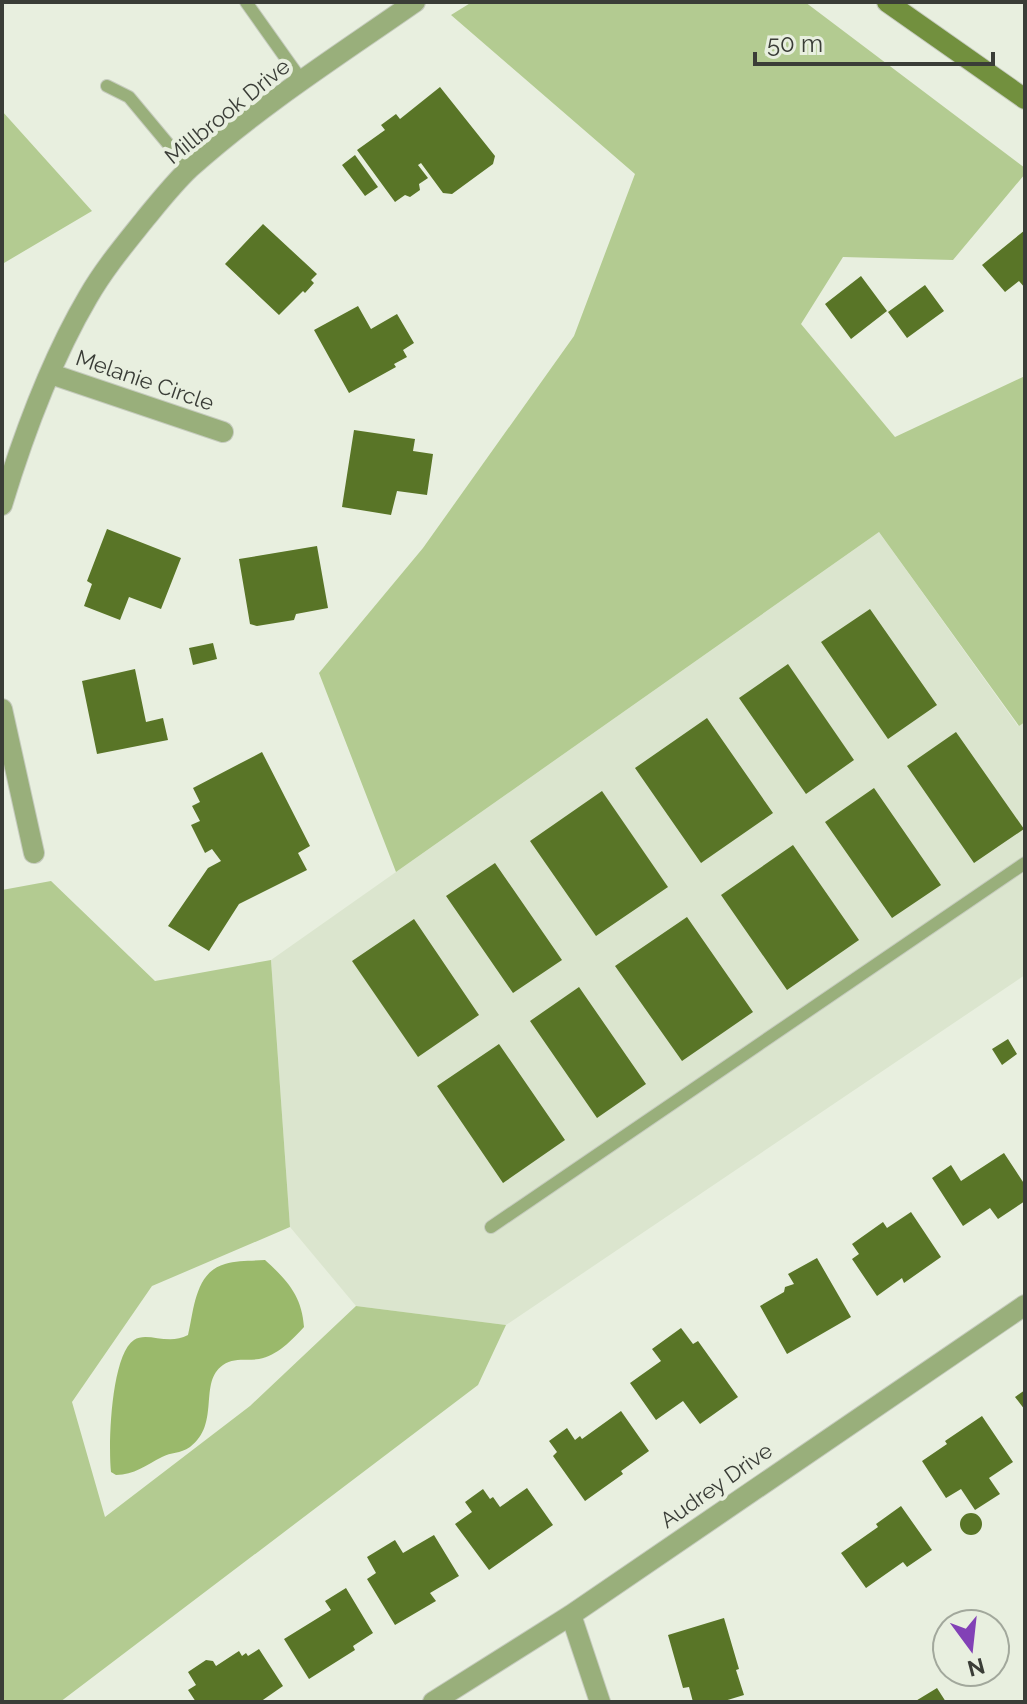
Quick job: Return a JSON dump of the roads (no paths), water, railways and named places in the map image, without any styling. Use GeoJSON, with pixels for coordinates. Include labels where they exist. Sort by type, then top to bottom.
{"type":"FeatureCollection","features":[{"type":"Feature","properties":{"kind":"street","name":"Millbrook Drive"},"geometry":{"type":"LineString","coordinates":[[2,505],[12,439],[51,374],[87,298],[115,257],[189,169],[302,81],[415,2]]}},
{"type":"Feature","properties":{"kind":"street"},"geometry":{"type":"LineString","coordinates":[[887,2],[1025,99]]}},
{"type":"Feature","properties":{"kind":"street","name":"Melanie Circle"},"geometry":{"type":"LineString","coordinates":[[51,374],[223,432]]}},
{"type":"Feature","properties":{"kind":"street"},"geometry":{"type":"LineString","coordinates":[[2,709],[34,853]]}},
{"type":"Feature","properties":{"kind":"street","name":"Audrey Drive"},"geometry":{"type":"LineString","coordinates":[[433,1702],[571,1615],[1025,1305]]}},
{"type":"Feature","properties":{"kind":"street"},"geometry":{"type":"LineString","coordinates":[[571,1615],[600,1702]]}},
{"type":"Feature","properties":{"kind":"lane"},"geometry":{"type":"LineString","coordinates":[[246,2],[302,81]]}},
{"type":"Feature","properties":{"kind":"lane"},"geometry":{"type":"LineString","coordinates":[[107,86],[129,97],[189,169]]}},
{"type":"Feature","properties":{"kind":"lane"},"geometry":{"type":"LineString","coordinates":[[491,1227],[1025,863]]}}]}
